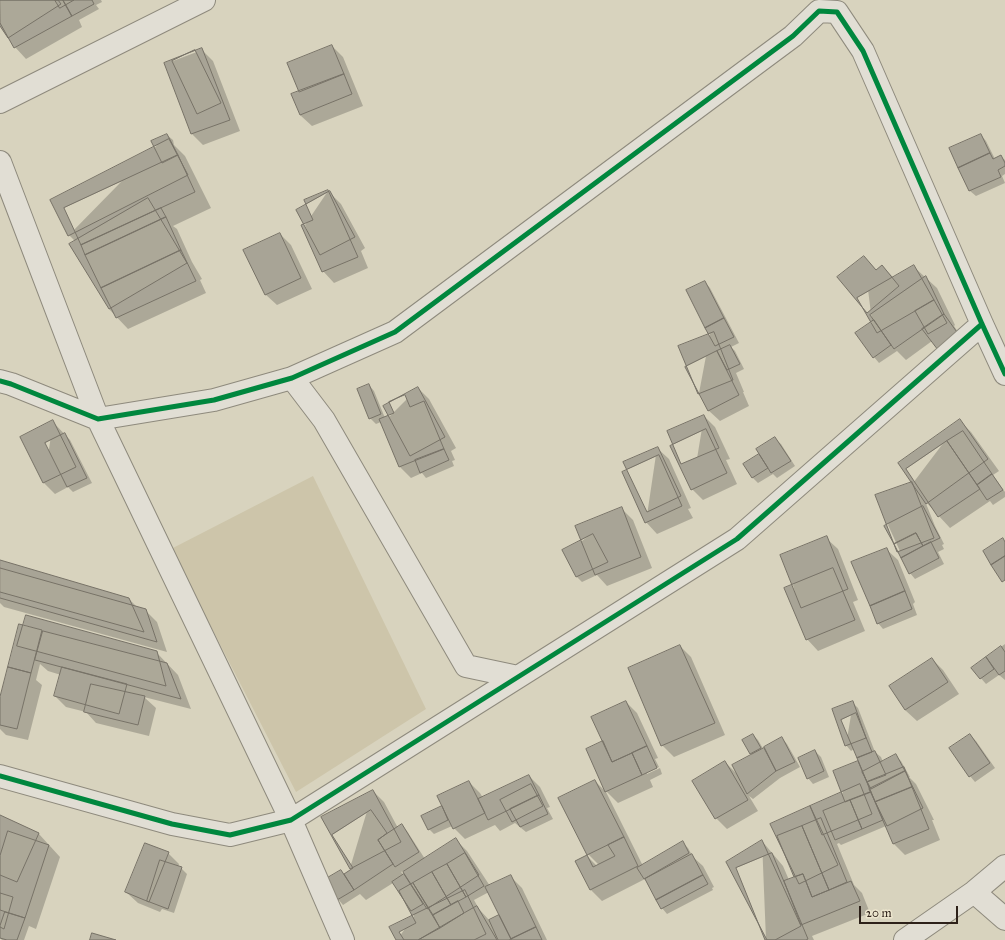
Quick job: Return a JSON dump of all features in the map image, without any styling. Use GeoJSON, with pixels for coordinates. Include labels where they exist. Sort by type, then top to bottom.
{"type":"FeatureCollection","features":[{"type":"Feature","properties":{"kind":"street"},"geometry":{"type":"LineString","coordinates":[[0,102],[204,0]]}},
{"type":"Feature","properties":{"kind":"street"},"geometry":{"type":"LineString","coordinates":[[0,381],[98,419],[214,400],[292,378],[395,332],[793,36],[819,11],[837,12],[863,51],[1005,374]]}},
{"type":"Feature","properties":{"kind":"street"},"geometry":{"type":"LineString","coordinates":[[0,162],[98,419],[291,820],[343,940]]}},
{"type":"Feature","properties":{"kind":"street"},"geometry":{"type":"LineString","coordinates":[[0,776],[172,824],[230,835],[291,820],[737,539],[982,324]]}},
{"type":"Feature","properties":{"kind":"street"},"geometry":{"type":"LineString","coordinates":[[292,378],[324,420],[466,666],[518,677]]}},
{"type":"Feature","properties":{"kind":"street"},"geometry":{"type":"LineString","coordinates":[[905,940],[974,892],[1005,866]]}},
{"type":"Feature","properties":{"kind":"street"},"geometry":{"type":"LineString","coordinates":[[974,892],[1005,920]]}},
{"type":"Feature","properties":{"kind":"shaded area"},"geometry":{"type":"Polygon","coordinates":[[[313,476],[426,709],[296,792],[171,549],[313,476]]]}},
{"type":"Feature","properties":{"kind":"building"},"geometry":{"type":"Polygon","coordinates":[[[0,0],[58,0],[61,4],[8,38],[0,26],[0,0]]]}},
{"type":"Feature","properties":{"kind":"building"},"geometry":{"type":"Polygon","coordinates":[[[0,0],[63,0],[72,16],[14,48],[0,23],[0,0]]]}},
{"type":"Feature","properties":{"kind":"building"},"geometry":{"type":"Polygon","coordinates":[[[55,0],[74,0],[60,8],[55,0]]]}},
{"type":"Feature","properties":{"kind":"building"},"geometry":{"type":"Polygon","coordinates":[[[63,0],[92,0],[94,4],[72,16],[63,0]]]}},
{"type":"Feature","properties":{"kind":"building"},"geometry":{"type":"Polygon","coordinates":[[[332,45],[344,74],[299,92],[287,63],[332,45]]]}},
{"type":"Feature","properties":{"kind":"building"},"geometry":{"type":"Polygon","coordinates":[[[202,48],[230,120],[191,134],[164,63],[202,48]]]}},
{"type":"Feature","properties":{"kind":"building"},"geometry":{"type":"Polygon","coordinates":[[[195,50],[221,103],[197,114],[172,61],[195,50]]]}},
{"type":"Feature","properties":{"kind":"building"},"geometry":{"type":"Polygon","coordinates":[[[344,74],[352,94],[300,115],[291,94],[344,74]]]}},
{"type":"Feature","properties":{"kind":"building"},"geometry":{"type":"Polygon","coordinates":[[[167,134],[178,155],[162,163],[151,141],[167,134]]]}},
{"type":"Feature","properties":{"kind":"building"},"geometry":{"type":"Polygon","coordinates":[[[981,134],[990,153],[958,168],[949,148],[981,134]]]}},
{"type":"Feature","properties":{"kind":"building"},"geometry":{"type":"Polygon","coordinates":[[[169,139],[188,175],[68,236],[50,200],[169,139]]]}},
{"type":"Feature","properties":{"kind":"building"},"geometry":{"type":"Polygon","coordinates":[[[990,153],[993,159],[1001,155],[1005,163],[1005,166],[998,170],[1001,177],[969,191],[958,168],[990,153]]]}},
{"type":"Feature","properties":{"kind":"building"},"geometry":{"type":"Polygon","coordinates":[[[178,155],[195,192],[81,245],[64,208],[178,155]]]}},
{"type":"Feature","properties":{"kind":"building"},"geometry":{"type":"Polygon","coordinates":[[[328,190],[358,257],[322,272],[301,225],[313,220],[304,200],[328,190]]]}},
{"type":"Feature","properties":{"kind":"building"},"geometry":{"type":"Polygon","coordinates":[[[330,191],[355,237],[320,255],[296,210],[330,191]]]}},
{"type":"Feature","properties":{"kind":"building"},"geometry":{"type":"Polygon","coordinates":[[[148,198],[187,263],[109,309],[69,244],[148,198]]]}},
{"type":"Feature","properties":{"kind":"building"},"geometry":{"type":"Polygon","coordinates":[[[161,208],[166,217],[85,255],[81,245],[161,208]]]}},
{"type":"Feature","properties":{"kind":"building"},"geometry":{"type":"Polygon","coordinates":[[[166,217],[181,250],[101,288],[85,255],[166,217]]]}},
{"type":"Feature","properties":{"kind":"building"},"geometry":{"type":"Polygon","coordinates":[[[280,233],[301,278],[265,295],[243,250],[280,233]]]}},
{"type":"Feature","properties":{"kind":"building"},"geometry":{"type":"Polygon","coordinates":[[[181,250],[196,281],[116,318],[101,288],[181,250]]]}},
{"type":"Feature","properties":{"kind":"building"},"geometry":{"type":"Polygon","coordinates":[[[864,256],[876,270],[882,265],[899,286],[867,313],[837,277],[864,256]]]}},
{"type":"Feature","properties":{"kind":"building"},"geometry":{"type":"Polygon","coordinates":[[[914,265],[934,300],[877,333],[857,298],[914,265]]]}},
{"type":"Feature","properties":{"kind":"building"},"geometry":{"type":"Polygon","coordinates":[[[926,276],[944,314],[894,349],[870,315],[926,276]]]}},
{"type":"Feature","properties":{"kind":"building"},"geometry":{"type":"Polygon","coordinates":[[[705,281],[724,318],[705,328],[686,290],[705,281]]]}},
{"type":"Feature","properties":{"kind":"building"},"geometry":{"type":"Polygon","coordinates":[[[934,300],[947,323],[928,334],[915,311],[934,300]]]}},
{"type":"Feature","properties":{"kind":"building"},"geometry":{"type":"Polygon","coordinates":[[[944,314],[959,335],[938,350],[922,329],[944,314]]]}},
{"type":"Feature","properties":{"kind":"building"},"geometry":{"type":"Polygon","coordinates":[[[724,318],[734,337],[715,346],[705,328],[724,318]]]}},
{"type":"Feature","properties":{"kind":"building"},"geometry":{"type":"Polygon","coordinates":[[[874,320],[891,345],[873,358],[855,333],[874,320]]]}},
{"type":"Feature","properties":{"kind":"building"},"geometry":{"type":"Polygon","coordinates":[[[714,332],[733,380],[698,394],[678,346],[714,332]]]}},
{"type":"Feature","properties":{"kind":"building"},"geometry":{"type":"Polygon","coordinates":[[[730,345],[740,364],[727,370],[717,351],[730,345]]]}},
{"type":"Feature","properties":{"kind":"building"},"geometry":{"type":"Polygon","coordinates":[[[717,351],[739,395],[708,411],[685,367],[717,351]]]}},
{"type":"Feature","properties":{"kind":"building"},"geometry":{"type":"Polygon","coordinates":[[[369,384],[381,414],[369,419],[357,389],[369,384]]]}},
{"type":"Feature","properties":{"kind":"building"},"geometry":{"type":"Polygon","coordinates":[[[418,387],[445,437],[410,456],[383,406],[418,387]]]}},
{"type":"Feature","properties":{"kind":"building"},"geometry":{"type":"Polygon","coordinates":[[[405,395],[410,407],[424,401],[444,449],[399,467],[379,419],[394,413],[389,402],[405,395]]]}},
{"type":"Feature","properties":{"kind":"building"},"geometry":{"type":"Polygon","coordinates":[[[704,415],[719,448],[681,464],[667,431],[704,415]]]}},
{"type":"Feature","properties":{"kind":"building"},"geometry":{"type":"Polygon","coordinates":[[[960,419],[988,459],[926,504],[898,463],[960,419]]]}},
{"type":"Feature","properties":{"kind":"building"},"geometry":{"type":"Polygon","coordinates":[[[53,420],[76,467],[43,483],[20,437],[53,420]]]}},
{"type":"Feature","properties":{"kind":"building"},"geometry":{"type":"Polygon","coordinates":[[[706,429],[727,473],[691,490],[670,446],[706,429]]]}},
{"type":"Feature","properties":{"kind":"building"},"geometry":{"type":"Polygon","coordinates":[[[963,431],[992,474],[977,485],[947,441],[963,431]]]}},
{"type":"Feature","properties":{"kind":"building"},"geometry":{"type":"Polygon","coordinates":[[[65,433],[87,478],[67,487],[45,443],[65,433]]]}},
{"type":"Feature","properties":{"kind":"building"},"geometry":{"type":"Polygon","coordinates":[[[775,437],[791,461],[771,473],[756,449],[775,437]]]}},
{"type":"Feature","properties":{"kind":"building"},"geometry":{"type":"Polygon","coordinates":[[[947,441],[980,489],[938,517],[906,469],[947,441]]]}},
{"type":"Feature","properties":{"kind":"building"},"geometry":{"type":"Polygon","coordinates":[[[658,447],[681,496],[647,512],[623,462],[658,447]]]}},
{"type":"Feature","properties":{"kind":"building"},"geometry":{"type":"Polygon","coordinates":[[[444,449],[449,460],[420,473],[415,460],[444,449]]]}},
{"type":"Feature","properties":{"kind":"building"},"geometry":{"type":"Polygon","coordinates":[[[759,454],[768,468],[752,478],[743,464],[759,454]]]}},
{"type":"Feature","properties":{"kind":"building"},"geometry":{"type":"Polygon","coordinates":[[[659,455],[682,506],[645,523],[622,472],[659,455]]]}},
{"type":"Feature","properties":{"kind":"building"},"geometry":{"type":"Polygon","coordinates":[[[992,474],[1003,490],[987,500],[977,485],[992,474]]]}},
{"type":"Feature","properties":{"kind":"building"},"geometry":{"type":"Polygon","coordinates":[[[912,482],[934,538],[897,552],[875,495],[912,482]]]}},
{"type":"Feature","properties":{"kind":"building"},"geometry":{"type":"Polygon","coordinates":[[[923,506],[940,538],[923,546],[916,533],[894,544],[884,526],[923,506]]]}},
{"type":"Feature","properties":{"kind":"building"},"geometry":{"type":"Polygon","coordinates":[[[622,507],[641,557],[595,575],[575,526],[622,507]]]}},
{"type":"Feature","properties":{"kind":"building"},"geometry":{"type":"Polygon","coordinates":[[[916,533],[923,546],[901,558],[894,544],[916,533]]]}},
{"type":"Feature","properties":{"kind":"building"},"geometry":{"type":"Polygon","coordinates":[[[593,534],[608,562],[576,577],[562,550],[593,534]]]}},
{"type":"Feature","properties":{"kind":"building"},"geometry":{"type":"Polygon","coordinates":[[[827,536],[848,589],[801,608],[780,555],[827,536]]]}},
{"type":"Feature","properties":{"kind":"building"},"geometry":{"type":"Polygon","coordinates":[[[1003,538],[1005,542],[1005,556],[991,565],[983,551],[1003,538]]]}},
{"type":"Feature","properties":{"kind":"building"},"geometry":{"type":"Polygon","coordinates":[[[931,542],[939,558],[909,574],[901,558],[931,542]]]}},
{"type":"Feature","properties":{"kind":"building"},"geometry":{"type":"Polygon","coordinates":[[[887,548],[905,591],[870,606],[851,562],[887,548]]]}},
{"type":"Feature","properties":{"kind":"building"},"geometry":{"type":"Polygon","coordinates":[[[1005,556],[1005,580],[1002,582],[991,565],[1005,556]]]}},
{"type":"Feature","properties":{"kind":"building"},"geometry":{"type":"Polygon","coordinates":[[[0,560],[129,598],[144,632],[0,592],[0,560]]]}},
{"type":"Feature","properties":{"kind":"building"},"geometry":{"type":"Polygon","coordinates":[[[0,568],[146,609],[157,642],[0,598],[0,568]]]}},
{"type":"Feature","properties":{"kind":"building"},"geometry":{"type":"Polygon","coordinates":[[[833,568],[855,620],[806,640],[784,588],[833,568]]]}},
{"type":"Feature","properties":{"kind":"building"},"geometry":{"type":"Polygon","coordinates":[[[905,591],[912,609],[877,624],[870,606],[905,591]]]}},
{"type":"Feature","properties":{"kind":"building"},"geometry":{"type":"Polygon","coordinates":[[[26,615],[157,651],[166,686],[17,646],[26,615]]]}},
{"type":"Feature","properties":{"kind":"building"},"geometry":{"type":"Polygon","coordinates":[[[19,624],[42,630],[31,673],[8,667],[19,624]]]}},
{"type":"Feature","properties":{"kind":"building"},"geometry":{"type":"Polygon","coordinates":[[[43,631],[167,663],[181,699],[35,660],[43,631]]]}},
{"type":"Feature","properties":{"kind":"building"},"geometry":{"type":"Polygon","coordinates":[[[680,645],[715,723],[661,746],[628,668],[680,645]]]}},
{"type":"Feature","properties":{"kind":"building"},"geometry":{"type":"Polygon","coordinates":[[[1001,646],[1005,652],[1005,671],[999,675],[986,657],[1001,646]]]}},
{"type":"Feature","properties":{"kind":"building"},"geometry":{"type":"Polygon","coordinates":[[[986,657],[994,669],[980,679],[971,668],[986,657]]]}},
{"type":"Feature","properties":{"kind":"building"},"geometry":{"type":"Polygon","coordinates":[[[932,658],[948,682],[905,710],[889,686],[932,658]]]}},
{"type":"Feature","properties":{"kind":"building"},"geometry":{"type":"Polygon","coordinates":[[[8,667],[31,673],[17,729],[0,725],[0,697],[8,667]]]}},
{"type":"Feature","properties":{"kind":"building"},"geometry":{"type":"Polygon","coordinates":[[[62,667],[127,684],[119,714],[54,696],[62,667]]]}},
{"type":"Feature","properties":{"kind":"building"},"geometry":{"type":"Polygon","coordinates":[[[91,684],[145,696],[138,725],[84,712],[91,684]]]}},
{"type":"Feature","properties":{"kind":"building"},"geometry":{"type":"Polygon","coordinates":[[[626,701],[647,746],[612,762],[591,717],[626,701]]]}},
{"type":"Feature","properties":{"kind":"building"},"geometry":{"type":"Polygon","coordinates":[[[853,701],[866,738],[845,746],[832,709],[853,701]]]}},
{"type":"Feature","properties":{"kind":"building"},"geometry":{"type":"Polygon","coordinates":[[[856,713],[872,752],[857,758],[841,720],[856,713]]]}},
{"type":"Feature","properties":{"kind":"building"},"geometry":{"type":"Polygon","coordinates":[[[753,734],[761,748],[750,754],[742,740],[753,734]]]}},
{"type":"Feature","properties":{"kind":"building"},"geometry":{"type":"Polygon","coordinates":[[[970,734],[990,763],[969,777],[949,748],[970,734]]]}},
{"type":"Feature","properties":{"kind":"building"},"geometry":{"type":"Polygon","coordinates":[[[782,737],[795,762],[776,771],[764,747],[782,737]]]}},
{"type":"Feature","properties":{"kind":"building"},"geometry":{"type":"Polygon","coordinates":[[[603,741],[612,762],[632,753],[642,775],[605,792],[586,749],[603,741]]]}},
{"type":"Feature","properties":{"kind":"building"},"geometry":{"type":"Polygon","coordinates":[[[647,746],[657,768],[642,775],[632,753],[647,746]]]}},
{"type":"Feature","properties":{"kind":"building"},"geometry":{"type":"Polygon","coordinates":[[[764,748],[776,771],[747,794],[732,765],[764,748]]]}},
{"type":"Feature","properties":{"kind":"building"},"geometry":{"type":"Polygon","coordinates":[[[815,750],[824,771],[807,779],[798,758],[815,750]]]}},
{"type":"Feature","properties":{"kind":"building"},"geometry":{"type":"Polygon","coordinates":[[[875,751],[886,775],[867,782],[857,758],[875,751]]]}},
{"type":"Feature","properties":{"kind":"building"},"geometry":{"type":"Polygon","coordinates":[[[896,754],[905,771],[871,789],[862,772],[896,754]]]}},
{"type":"Feature","properties":{"kind":"building"},"geometry":{"type":"Polygon","coordinates":[[[725,761],[748,800],[715,819],[692,781],[725,761]]]}},
{"type":"Feature","properties":{"kind":"building"},"geometry":{"type":"Polygon","coordinates":[[[858,761],[871,792],[845,802],[833,771],[858,761]]]}},
{"type":"Feature","properties":{"kind":"building"},"geometry":{"type":"Polygon","coordinates":[[[904,767],[912,787],[875,802],[867,782],[904,767]]]}},
{"type":"Feature","properties":{"kind":"building"},"geometry":{"type":"Polygon","coordinates":[[[905,771],[923,808],[887,826],[869,789],[905,771]]]}},
{"type":"Feature","properties":{"kind":"building"},"geometry":{"type":"Polygon","coordinates":[[[529,775],[539,795],[488,820],[478,799],[529,775]]]}},
{"type":"Feature","properties":{"kind":"building"},"geometry":{"type":"Polygon","coordinates":[[[595,780],[624,837],[587,855],[558,798],[595,780]]]}},
{"type":"Feature","properties":{"kind":"building"},"geometry":{"type":"Polygon","coordinates":[[[469,781],[485,813],[453,829],[437,796],[469,781]]]}},
{"type":"Feature","properties":{"kind":"building"},"geometry":{"type":"Polygon","coordinates":[[[531,784],[543,806],[512,822],[500,800],[531,784]]]}},
{"type":"Feature","properties":{"kind":"building"},"geometry":{"type":"Polygon","coordinates":[[[860,784],[872,814],[822,835],[810,806],[860,784]]]}},
{"type":"Feature","properties":{"kind":"building"},"geometry":{"type":"Polygon","coordinates":[[[912,787],[929,829],[893,844],[875,802],[912,787]]]}},
{"type":"Feature","properties":{"kind":"building"},"geometry":{"type":"Polygon","coordinates":[[[373,790],[401,842],[350,869],[321,817],[373,790]]]}},
{"type":"Feature","properties":{"kind":"building"},"geometry":{"type":"Polygon","coordinates":[[[871,792],[883,820],[862,829],[850,800],[871,792]]]}},
{"type":"Feature","properties":{"kind":"building"},"geometry":{"type":"Polygon","coordinates":[[[539,795],[548,814],[520,827],[510,809],[539,795]]]}},
{"type":"Feature","properties":{"kind":"building"},"geometry":{"type":"Polygon","coordinates":[[[850,800],[862,829],[835,840],[823,811],[850,800]]]}},
{"type":"Feature","properties":{"kind":"building"},"geometry":{"type":"Polygon","coordinates":[[[442,806],[448,820],[428,830],[421,816],[442,806]]]}},
{"type":"Feature","properties":{"kind":"building"},"geometry":{"type":"Polygon","coordinates":[[[810,806],[838,865],[799,884],[770,824],[810,806]]]}},
{"type":"Feature","properties":{"kind":"building"},"geometry":{"type":"Polygon","coordinates":[[[371,810],[387,833],[378,840],[393,864],[354,890],[344,874],[353,868],[332,835],[371,810]]]}},
{"type":"Feature","properties":{"kind":"building"},"geometry":{"type":"Polygon","coordinates":[[[0,815],[39,833],[17,882],[0,875],[0,815]]]}},
{"type":"Feature","properties":{"kind":"building"},"geometry":{"type":"Polygon","coordinates":[[[821,818],[847,882],[829,890],[802,826],[821,818]]]}},
{"type":"Feature","properties":{"kind":"building"},"geometry":{"type":"Polygon","coordinates":[[[402,824],[419,852],[395,867],[378,840],[402,824]]]}},
{"type":"Feature","properties":{"kind":"building"},"geometry":{"type":"Polygon","coordinates":[[[802,826],[829,890],[812,897],[803,874],[794,877],[777,836],[802,826]]]}},
{"type":"Feature","properties":{"kind":"building"},"geometry":{"type":"Polygon","coordinates":[[[8,831],[49,845],[25,918],[0,910],[0,856],[8,831]]]}},
{"type":"Feature","properties":{"kind":"building"},"geometry":{"type":"Polygon","coordinates":[[[624,837],[638,866],[590,890],[575,861],[587,855],[593,867],[615,856],[608,845],[624,837]]]}},
{"type":"Feature","properties":{"kind":"building"},"geometry":{"type":"Polygon","coordinates":[[[456,838],[479,875],[427,909],[403,872],[456,838]]]}},
{"type":"Feature","properties":{"kind":"building"},"geometry":{"type":"Polygon","coordinates":[[[762,840],[801,926],[775,940],[767,940],[726,862],[762,840]]]}},
{"type":"Feature","properties":{"kind":"building"},"geometry":{"type":"Polygon","coordinates":[[[683,841],[689,853],[644,879],[637,868],[683,841]]]}},
{"type":"Feature","properties":{"kind":"building"},"geometry":{"type":"Polygon","coordinates":[[[145,843],[169,852],[149,902],[125,892],[145,843]]]}},
{"type":"Feature","properties":{"kind":"building"},"geometry":{"type":"Polygon","coordinates":[[[465,853],[484,886],[466,897],[447,864],[465,853]]]}},
{"type":"Feature","properties":{"kind":"building"},"geometry":{"type":"Polygon","coordinates":[[[772,853],[808,939],[806,940],[765,940],[736,868],[772,853]]]}},
{"type":"Feature","properties":{"kind":"building"},"geometry":{"type":"Polygon","coordinates":[[[692,854],[703,875],[656,900],[645,879],[692,854]]]}},
{"type":"Feature","properties":{"kind":"building"},"geometry":{"type":"Polygon","coordinates":[[[160,860],[182,867],[168,909],[147,901],[160,860]]]}},
{"type":"Feature","properties":{"kind":"building"},"geometry":{"type":"Polygon","coordinates":[[[447,864],[466,897],[451,905],[432,872],[447,864]]]}},
{"type":"Feature","properties":{"kind":"building"},"geometry":{"type":"Polygon","coordinates":[[[341,870],[354,890],[337,900],[324,880],[341,870]]]}},
{"type":"Feature","properties":{"kind":"building"},"geometry":{"type":"Polygon","coordinates":[[[432,872],[451,905],[433,915],[413,883],[432,872]]]}},
{"type":"Feature","properties":{"kind":"building"},"geometry":{"type":"Polygon","coordinates":[[[404,874],[423,904],[411,911],[392,882],[404,874]]]}},
{"type":"Feature","properties":{"kind":"building"},"geometry":{"type":"Polygon","coordinates":[[[803,874],[812,897],[851,881],[860,901],[801,925],[784,881],[803,874]]]}},
{"type":"Feature","properties":{"kind":"building"},"geometry":{"type":"Polygon","coordinates":[[[511,875],[536,927],[511,939],[485,887],[511,875]]]}},
{"type":"Feature","properties":{"kind":"building"},"geometry":{"type":"Polygon","coordinates":[[[703,875],[708,884],[661,909],[656,900],[703,875]]]}},
{"type":"Feature","properties":{"kind":"building"},"geometry":{"type":"Polygon","coordinates":[[[413,883],[440,928],[418,940],[404,940],[399,932],[416,923],[399,891],[413,883]]]}},
{"type":"Feature","properties":{"kind":"building"},"geometry":{"type":"Polygon","coordinates":[[[465,890],[486,934],[474,940],[396,940],[389,927],[465,890]]]}},
{"type":"Feature","properties":{"kind":"building"},"geometry":{"type":"Polygon","coordinates":[[[0,893],[13,897],[4,929],[0,927],[0,893]]]}},
{"type":"Feature","properties":{"kind":"building"},"geometry":{"type":"Polygon","coordinates":[[[458,901],[464,913],[440,928],[433,915],[458,901]]]}},
{"type":"Feature","properties":{"kind":"building"},"geometry":{"type":"Polygon","coordinates":[[[477,906],[497,940],[418,940],[464,913],[477,906]]]}},
{"type":"Feature","properties":{"kind":"building"},"geometry":{"type":"Polygon","coordinates":[[[5,912],[25,918],[17,940],[0,938],[0,926],[5,912]]]}},
{"type":"Feature","properties":{"kind":"building"},"geometry":{"type":"Polygon","coordinates":[[[499,915],[511,939],[509,940],[498,940],[489,920],[499,915]]]}},
{"type":"Feature","properties":{"kind":"building"},"geometry":{"type":"Polygon","coordinates":[[[536,927],[542,940],[511,940],[511,939],[536,927]]]}},
{"type":"Feature","properties":{"kind":"building"},"geometry":{"type":"Polygon","coordinates":[[[92,933],[116,940],[90,940],[92,933]]]}},
{"type":"Feature","properties":{"kind":"cycle path"},"geometry":{"type":"LineString","coordinates":[[0,381],[98,419],[214,400],[292,378],[395,332],[793,36],[819,11],[837,12],[863,51],[1005,374]]}},
{"type":"Feature","properties":{"kind":"cycle path"},"geometry":{"type":"LineString","coordinates":[[0,776],[172,824],[230,835],[291,820],[737,539],[982,324]]}}]}
